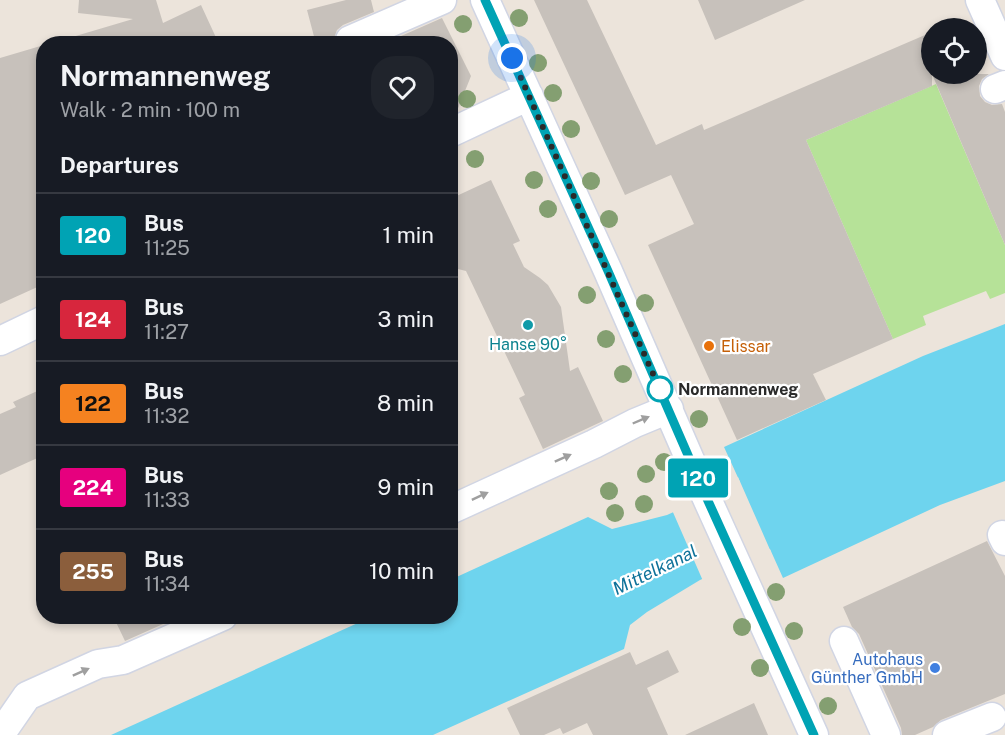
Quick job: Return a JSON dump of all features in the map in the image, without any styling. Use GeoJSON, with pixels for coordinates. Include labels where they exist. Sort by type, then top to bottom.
{"type":"FeatureCollection","features":[{"type":"Feature","properties":{"kind":"street"},"geometry":{"type":"LineString","coordinates":[[359,36],[441,0]]}},
{"type":"Feature","properties":{"kind":"street"},"geometry":{"type":"LineString","coordinates":[[485,0],[814,735]]}},
{"type":"Feature","properties":{"kind":"street"},"geometry":{"type":"LineString","coordinates":[[980,0],[1005,56]]}},
{"type":"Feature","properties":{"kind":"street"},"geometry":{"type":"LineString","coordinates":[[458,129],[529,96]]}},
{"type":"Feature","properties":{"kind":"street"},"geometry":{"type":"LineString","coordinates":[[0,341],[36,324]]}},
{"type":"Feature","properties":{"kind":"street"},"geometry":{"type":"LineString","coordinates":[[458,506],[669,409]]}},
{"type":"Feature","properties":{"kind":"street"},"geometry":{"type":"LineString","coordinates":[[0,735],[27,696],[98,664],[123,660],[205,624]]}},
{"type":"Feature","properties":{"kind":"street"},"geometry":{"type":"LineString","coordinates":[[844,641],[886,735]]}},
{"type":"Feature","properties":{"kind":"street"},"geometry":{"type":"LineString","coordinates":[[947,735],[999,721]]}},
{"type":"Feature","properties":{"kind":"green space"},"geometry":{"type":"Polygon","coordinates":[[[936,84],[1005,245],[1005,293],[990,299],[986,291],[923,316],[926,325],[893,339],[806,140],[936,84]]]}},
{"type":"Feature","properties":{"kind":"water","name":"Mittelkanal"},"geometry":{"type":"Polygon","coordinates":[[[1005,324],[1005,481],[940,505],[783,578],[770,549],[700,580],[630,625],[624,649],[433,735],[111,735],[356,624],[458,624],[458,576],[588,517],[612,529],[667,515],[740,482],[724,447],[923,356],[1005,324]]]}},
{"type":"Feature","properties":{"kind":"pier"},"geometry":{"type":"Polygon","coordinates":[[[738,477],[771,552],[703,581],[672,510],[738,477]]]}},
{"type":"Feature","properties":{"kind":"building"},"geometry":{"type":"Polygon","coordinates":[[[79,0],[156,0],[163,23],[201,5],[215,36],[76,36],[133,19],[78,13],[79,0]]]}},
{"type":"Feature","properties":{"kind":"building"},"geometry":{"type":"Polygon","coordinates":[[[346,0],[371,0],[374,12],[343,25],[337,30],[335,36],[314,36],[307,10],[346,0]]]}},
{"type":"Feature","properties":{"kind":"building"},"geometry":{"type":"Polygon","coordinates":[[[534,0],[587,0],[656,145],[702,124],[704,130],[921,37],[921,84],[932,84],[932,86],[806,140],[893,339],[813,374],[826,400],[737,440],[648,245],[694,224],[671,175],[625,195],[534,0]]]}},
{"type":"Feature","properties":{"kind":"building"},"geometry":{"type":"Polygon","coordinates":[[[698,0],[805,0],[715,40],[698,0]]]}},
{"type":"Feature","properties":{"kind":"building"},"geometry":{"type":"Polygon","coordinates":[[[442,18],[451,36],[401,36],[442,18]]]}},
{"type":"Feature","properties":{"kind":"building"},"geometry":{"type":"Polygon","coordinates":[[[36,47],[36,288],[0,304],[0,58],[36,47]]]}},
{"type":"Feature","properties":{"kind":"building"},"geometry":{"type":"Polygon","coordinates":[[[458,50],[471,76],[458,108],[458,50]]]}},
{"type":"Feature","properties":{"kind":"building"},"geometry":{"type":"Polygon","coordinates":[[[936,84],[980,84],[980,96],[985,102],[992,105],[1002,104],[1005,112],[1005,245],[936,84]]]}},
{"type":"Feature","properties":{"kind":"building","name":"Hanse 90°"},"geometry":{"type":"Polygon","coordinates":[[[491,180],[520,241],[513,244],[524,267],[548,285],[561,307],[570,371],[578,367],[603,421],[543,449],[519,398],[525,395],[466,271],[458,269],[458,195],[491,180]]]}},
{"type":"Feature","properties":{"kind":"building"},"geometry":{"type":"Polygon","coordinates":[[[36,392],[36,459],[0,475],[0,414],[16,407],[13,402],[36,392]]]}},
{"type":"Feature","properties":{"kind":"building"},"geometry":{"type":"Polygon","coordinates":[[[987,541],[1005,576],[1005,694],[941,720],[933,727],[915,735],[902,735],[901,728],[859,634],[852,627],[843,607],[987,541]]]}},
{"type":"Feature","properties":{"kind":"building"},"geometry":{"type":"Polygon","coordinates":[[[117,624],[163,624],[125,641],[117,624]]]}},
{"type":"Feature","properties":{"kind":"building"},"geometry":{"type":"Polygon","coordinates":[[[668,650],[679,672],[647,688],[668,735],[593,735],[587,723],[563,734],[560,728],[544,735],[520,735],[507,708],[630,652],[636,665],[668,650]]]}},
{"type":"Feature","properties":{"kind":"building"},"geometry":{"type":"Polygon","coordinates":[[[754,703],[768,735],[685,735],[754,703]]]}},
{"type":"Feature","properties":{"kind":"bus line","name":"120"},"geometry":{"type":"LineString","coordinates":[[485,0],[814,735]]}},
{"type":"Feature","properties":{"kind":"place","name":"Hanse 90°"},"geometry":{"type":"Point","coordinates":[528,325]}},
{"type":"Feature","properties":{"kind":"place","name":"Elissar"},"geometry":{"type":"Point","coordinates":[709,346]}},
{"type":"Feature","properties":{"kind":"place","name":"Normannenweg"},"geometry":{"type":"Point","coordinates":[660,389]}},
{"type":"Feature","properties":{"kind":"place","name":"Autohaus Günther GmbH"},"geometry":{"type":"Point","coordinates":[935,668]}},
{"type":"Feature","properties":{"kind":"route"},"geometry":{"type":"LineString","coordinates":[[512,58],[662,394],[660,389]]}}]}
